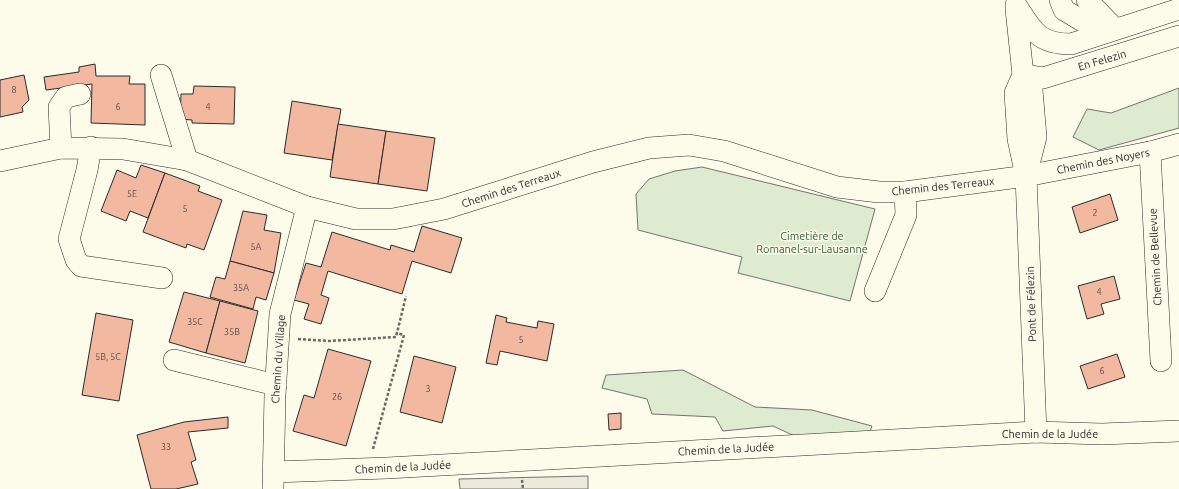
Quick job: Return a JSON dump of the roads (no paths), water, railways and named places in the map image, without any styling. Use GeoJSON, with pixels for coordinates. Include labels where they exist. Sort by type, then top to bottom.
{"type":"FeatureCollection","features":[{"type":"Feature","properties":{"kind":"street"},"geometry":{"type":"LineString","coordinates":[[1060,0],[1064,10],[1091,26],[1115,29]]}},
{"type":"Feature","properties":{"kind":"street"},"geometry":{"type":"LineString","coordinates":[[1087,0],[1115,29]]}},
{"type":"Feature","properties":{"kind":"street"},"geometry":{"type":"LineString","coordinates":[[1016,3],[1031,30],[1039,37],[1050,42],[1071,44],[1175,6]]}},
{"type":"Feature","properties":{"kind":"street","name":"Pont de Félezin"},"geometry":{"type":"LineString","coordinates":[[1016,3],[1023,75],[1032,90],[1036,137],[1026,176],[1036,432]]}},
{"type":"Feature","properties":{"kind":"street","name":"En Felezin"},"geometry":{"type":"LineString","coordinates":[[1023,75],[1043,78],[1179,36]]}},
{"type":"Feature","properties":{"kind":"street"},"geometry":{"type":"LineString","coordinates":[[161,75],[187,160]]}},
{"type":"Feature","properties":{"kind":"street"},"geometry":{"type":"LineString","coordinates":[[61,148],[59,107],[66,97],[80,94]]}},
{"type":"Feature","properties":{"kind":"street","name":"Chemin des Noyers"},"geometry":{"type":"LineString","coordinates":[[1026,176],[1150,152],[1179,144]]}},
{"type":"Feature","properties":{"kind":"street","name":"Chemin des Terreaux"},"geometry":{"type":"LineString","coordinates":[[0,161],[61,148],[91,147],[123,149],[187,160],[307,207],[356,219],[393,219],[444,209],[600,160],[649,148],[689,145],[724,151],[837,187],[879,192],[905,192],[1026,176]]}},
{"type":"Feature","properties":{"kind":"street"},"geometry":{"type":"LineString","coordinates":[[91,147],[87,170],[68,239],[76,260],[81,266],[162,278]]}},
{"type":"Feature","properties":{"kind":"street","name":"Chemin de Bellevue"},"geometry":{"type":"LineString","coordinates":[[1150,152],[1161,361]]}},
{"type":"Feature","properties":{"kind":"street"},"geometry":{"type":"LineString","coordinates":[[875,291],[906,215],[905,192]]}},
{"type":"Feature","properties":{"kind":"street","name":"Chemin du Village"},"geometry":{"type":"LineString","coordinates":[[273,481],[280,314],[307,207]]}},
{"type":"Feature","properties":{"kind":"street"},"geometry":{"type":"LineString","coordinates":[[174,360],[276,384]]}},
{"type":"Feature","properties":{"kind":"street","name":"Chemin de la Judée"},"geometry":{"type":"LineString","coordinates":[[273,481],[368,469],[1036,432],[1102,434],[1179,431]]}},
{"type":"Feature","properties":{"kind":"park label","name":"Cimetière de Romanel-sur-Lausanne"},"geometry":{"type":"Point","coordinates":[812,242]}}]}
